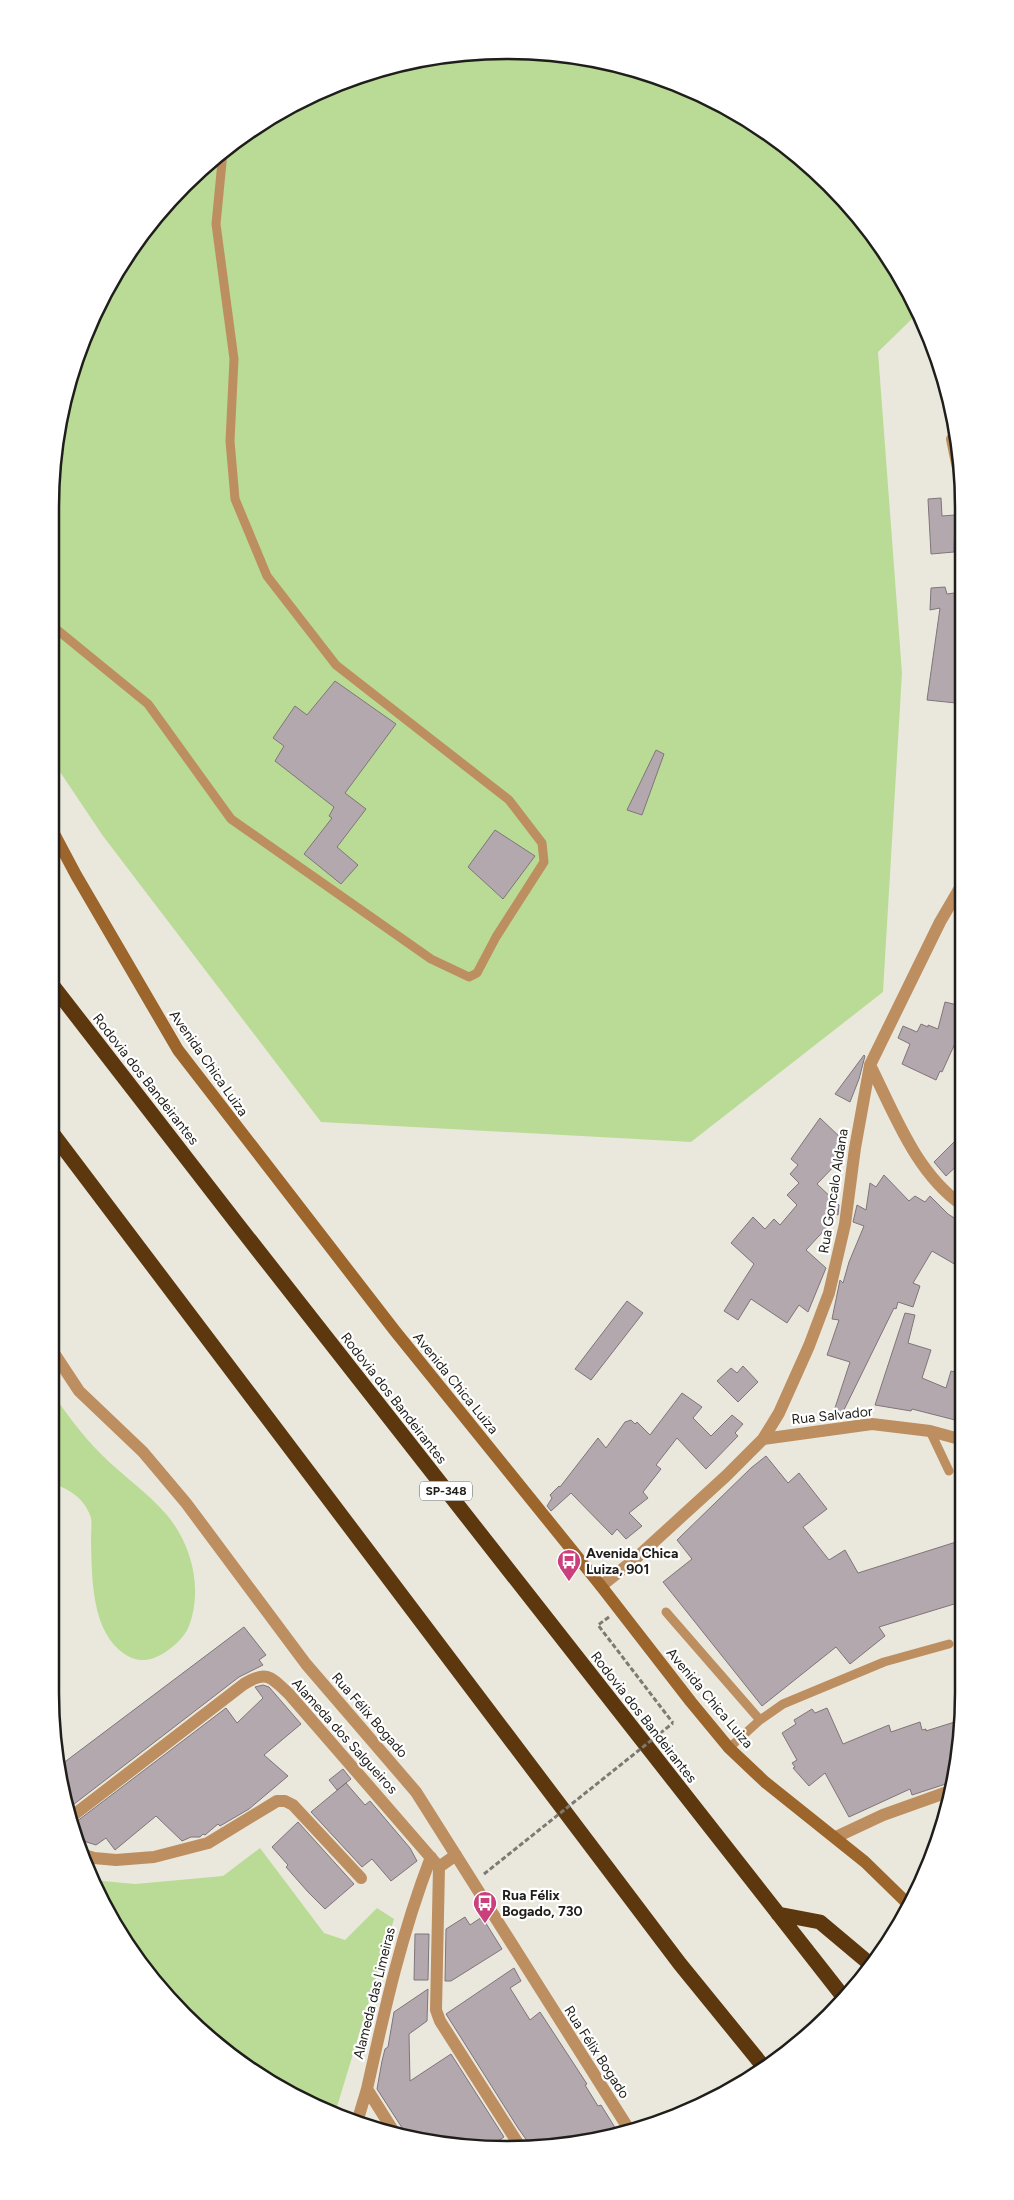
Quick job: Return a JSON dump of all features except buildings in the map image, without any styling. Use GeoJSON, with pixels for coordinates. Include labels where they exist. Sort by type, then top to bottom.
{"type":"FeatureCollection","features":[{"type":"Feature","properties":{"kind":"highway","name":"Rodovia dos Bandeirantes"},"geometry":{"type":"LineString","coordinates":[[59,994],[840,1993]]}},
{"type":"Feature","properties":{"kind":"highway"},"geometry":{"type":"LineString","coordinates":[[59,1142],[680,1964],[760,2063]]}},
{"type":"Feature","properties":{"kind":"highway"},"geometry":{"type":"LineString","coordinates":[[778,1914],[820,1922],[866,1961]]}},
{"type":"Feature","properties":{"kind":"main road","name":"Avenida Chica Luiza"},"geometry":{"type":"LineString","coordinates":[[59,842],[151,1006],[194,1074],[395,1331],[601,1586],[691,1702],[729,1748],[765,1782],[836,1837],[904,1900]]}},
{"type":"Feature","properties":{"kind":"street","name":"Rua Goncalo Aldana"},"geometry":{"type":"LineString","coordinates":[[601,1586],[634,1560],[726,1476],[763,1439],[779,1413],[809,1346],[829,1293],[845,1224],[855,1148],[870,1065],[940,922],[955,897]]}},
{"type":"Feature","properties":{"kind":"street"},"geometry":{"type":"LineString","coordinates":[[870,1065],[908,1141],[932,1179],[955,1199]]}},
{"type":"Feature","properties":{"kind":"street","name":"Rua Félix Bogado"},"geometry":{"type":"LineString","coordinates":[[59,1361],[79,1391],[144,1452],[186,1503],[306,1664],[416,1792],[626,2125]]}},
{"type":"Feature","properties":{"kind":"street","name":"Rua Salvador"},"geometry":{"type":"LineString","coordinates":[[763,1439],[872,1424],[930,1431],[955,1438]]}},
{"type":"Feature","properties":{"kind":"street","name":"Alameda dos Salgueiros"},"geometry":{"type":"LineString","coordinates":[[75,1813],[244,1684],[261,1675],[269,1676],[289,1694],[439,1867]]}},
{"type":"Feature","properties":{"kind":"street"},"geometry":{"type":"LineString","coordinates":[[836,1837],[883,1815],[944,1793]]}},
{"type":"Feature","properties":{"kind":"street"},"geometry":{"type":"LineString","coordinates":[[90,1857],[116,1860],[154,1857],[208,1843],[277,1801],[285,1801],[293,1805],[361,1878]]}},
{"type":"Feature","properties":{"kind":"street"},"geometry":{"type":"LineString","coordinates":[[456,1855],[439,1867],[436,2010],[440,2021],[517,2141]]}},
{"type":"Feature","properties":{"kind":"street","name":"Alameda das Limeiras"},"geometry":{"type":"LineString","coordinates":[[359,2116],[367,2089],[392,1975],[406,1926],[430,1857]]}},
{"type":"Feature","properties":{"kind":"street"},"geometry":{"type":"LineString","coordinates":[[367,2089],[390,2126]]}},
{"type":"Feature","properties":{"kind":"lane"},"geometry":{"type":"LineString","coordinates":[[59,631],[148,704],[231,819],[431,959],[469,977],[476,973],[496,937],[544,862],[542,843],[509,800],[336,665],[267,576],[235,499],[234,490],[230,441],[234,359],[216,224],[222,161]]}},
{"type":"Feature","properties":{"kind":"lane"},"geometry":{"type":"LineString","coordinates":[[930,1431],[949,1471]]}},
{"type":"Feature","properties":{"kind":"lane"},"geometry":{"type":"LineString","coordinates":[[666,1612],[760,1720]]}},
{"type":"Feature","properties":{"kind":"lane"},"geometry":{"type":"LineString","coordinates":[[729,1748],[760,1720],[783,1704],[827,1684],[884,1662],[949,1644]]}},
{"type":"Feature","properties":{"kind":"path"},"geometry":{"type":"LineString","coordinates":[[484,1874],[673,1723],[598,1625],[606,1619]]}},
{"type":"Feature","properties":{"kind":"green space"},"geometry":{"type":"Polygon","coordinates":[[[507,59],[566,63],[594,67],[651,83],[679,93],[731,119],[780,151],[803,170],[844,211],[863,234],[895,283],[913,318],[878,352],[902,673],[883,992],[691,1142],[321,1122],[103,836],[59,770],[59,507],[60,478],[67,420],[74,391],[93,335],[105,309],[134,258],[170,211],[211,170],[234,151],[258,134],[309,105],[335,93],[391,74],[420,67],[478,60],[507,59]]]}},
{"type":"Feature","properties":{"kind":"green space"},"geometry":{"type":"Polygon","coordinates":[[[59,1403],[74,1424],[95,1447],[166,1514],[183,1539],[195,1582],[193,1612],[189,1626],[177,1643],[157,1657],[147,1660],[131,1658],[114,1645],[106,1633],[100,1619],[93,1588],[91,1518],[80,1499],[59,1486],[59,1403]]]}},
{"type":"Feature","properties":{"kind":"green space"},"geometry":{"type":"Polygon","coordinates":[[[260,1848],[324,1933],[345,1940],[377,1908],[394,1919],[337,2108],[309,2095],[258,2066],[234,2049],[190,2010],[151,1966],[134,1942],[100,1881],[135,1884],[223,1876],[260,1848]]]}},
{"type":"Feature","properties":{"kind":"place","name":"Avenida Chica Luiza, 901"},"geometry":{"type":"Point","coordinates":[569,1582]}},
{"type":"Feature","properties":{"kind":"place","name":"Rua Félix Bogado, 730"},"geometry":{"type":"Point","coordinates":[485,1924]}}]}
